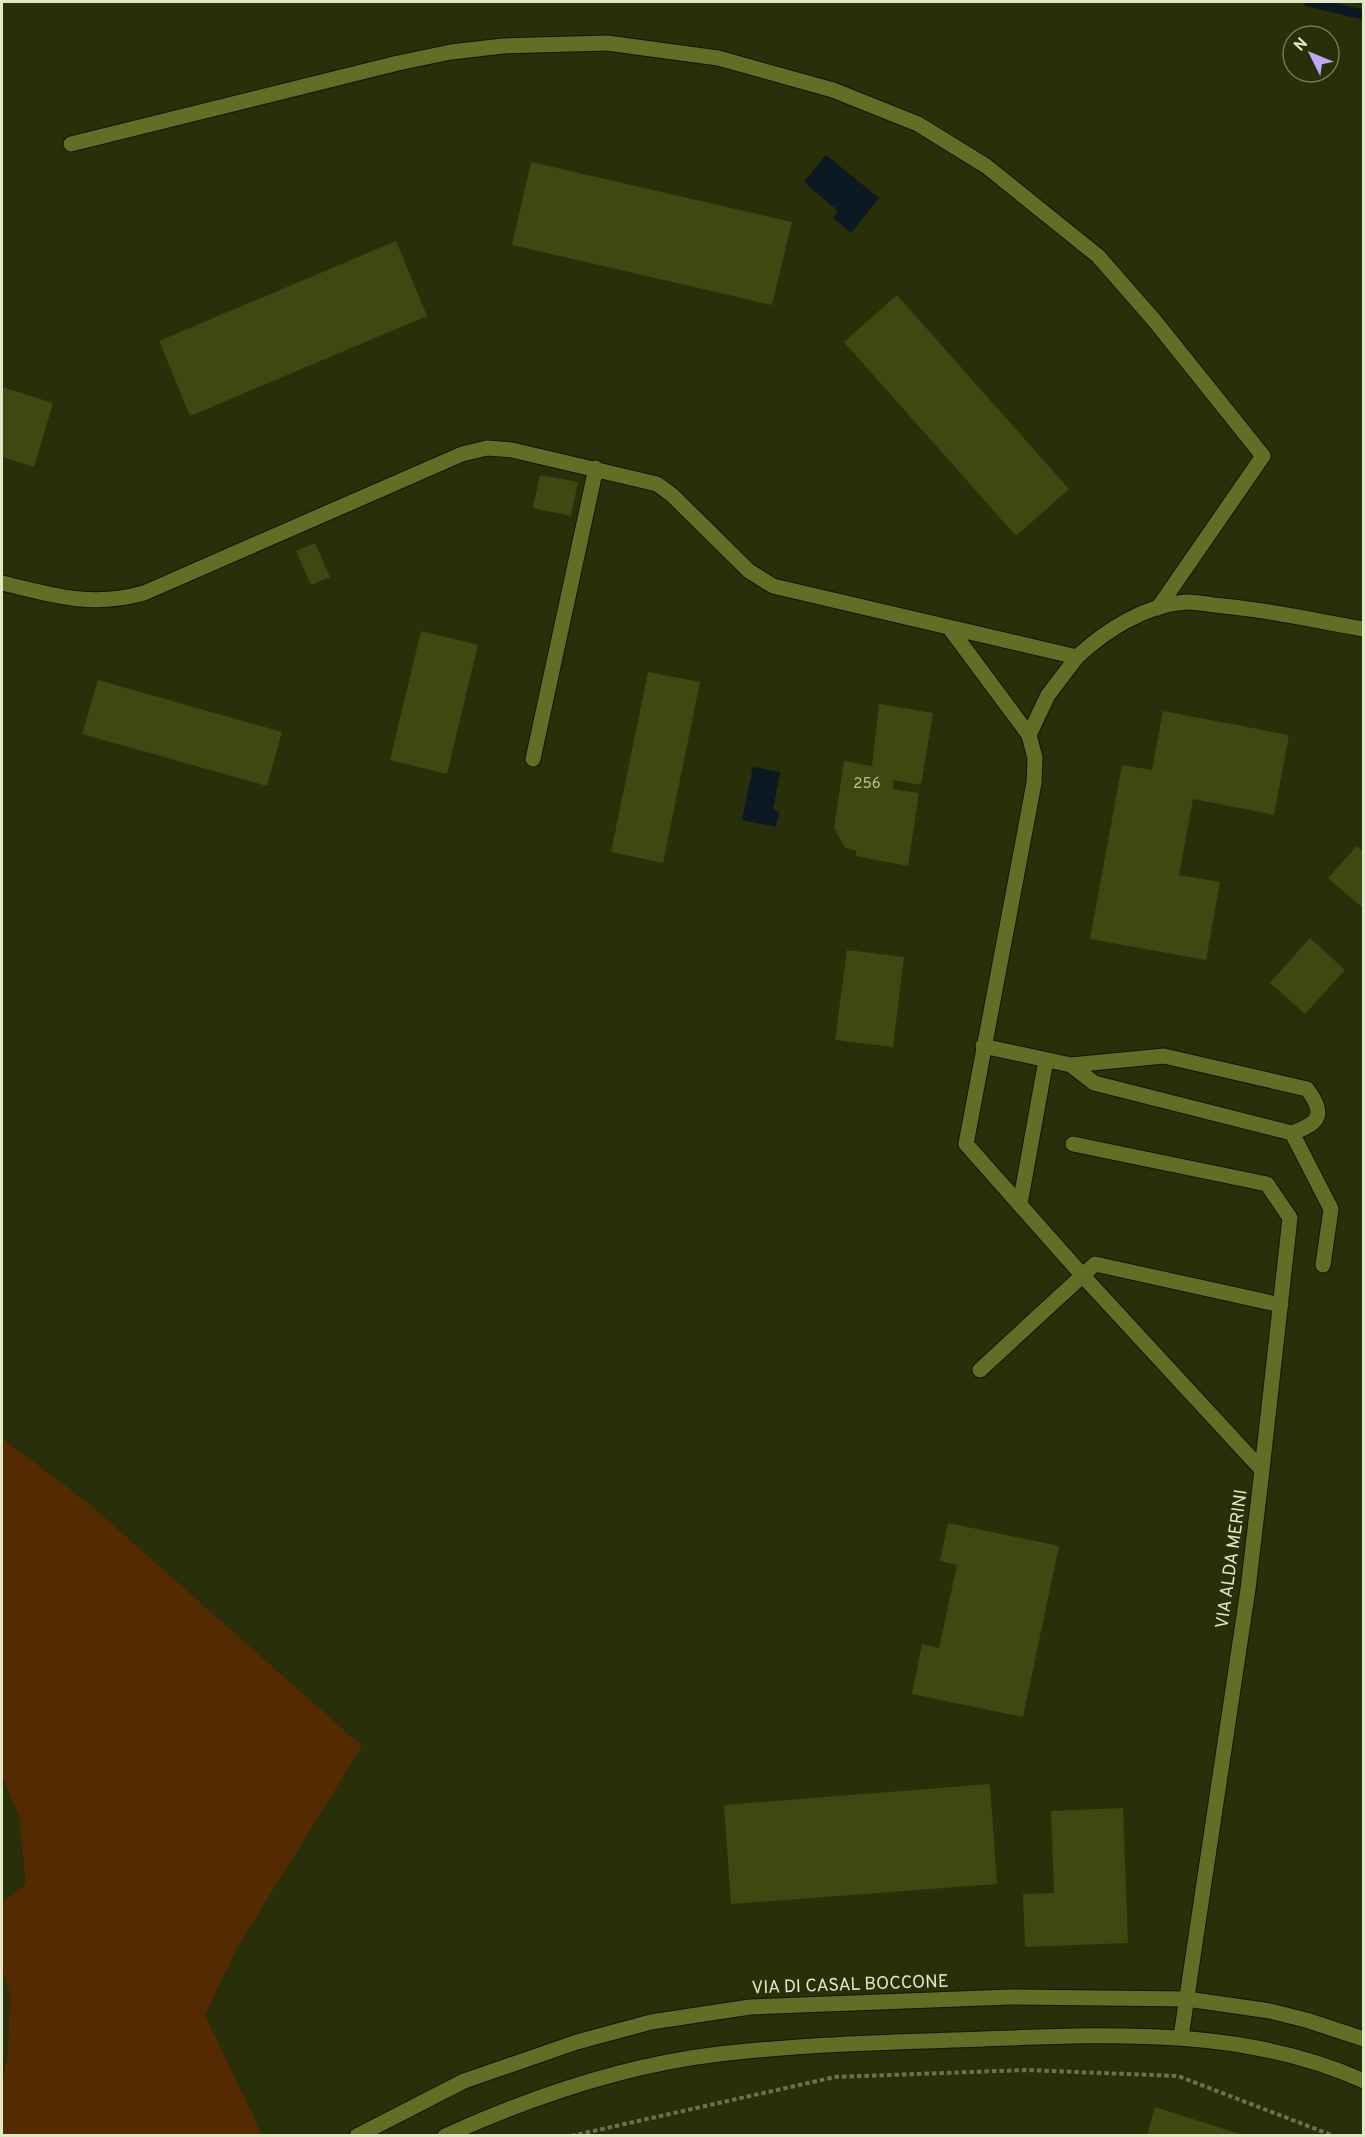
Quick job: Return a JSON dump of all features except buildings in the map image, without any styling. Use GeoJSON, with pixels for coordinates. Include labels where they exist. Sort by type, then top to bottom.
{"type":"FeatureCollection","features":[{"type":"Feature","properties":{"kind":"street"},"geometry":{"type":"LineString","coordinates":[[71,144],[408,61],[451,52],[558,42],[607,43],[718,58],[833,90],[877,106],[927,129],[986,166],[1098,256],[1154,320],[1263,456],[1158,608]]}},
{"type":"Feature","properties":{"kind":"street"},"geometry":{"type":"LineString","coordinates":[[2,583],[76,600],[102,602],[124,599],[144,593],[479,449],[512,450],[640,478],[664,488],[749,571],[772,586],[951,630],[1077,657]]}},
{"type":"Feature","properties":{"kind":"street"},"geometry":{"type":"LineString","coordinates":[[533,759],[596,468]]}},
{"type":"Feature","properties":{"kind":"street"},"geometry":{"type":"LineString","coordinates":[[1029,735],[1048,695],[1077,657],[1095,640],[1118,626],[1158,608],[1187,602],[1240,608],[1364,629]]}},
{"type":"Feature","properties":{"kind":"street"},"geometry":{"type":"LineString","coordinates":[[951,630],[1029,735],[1035,758],[1034,783],[983,1046],[1071,1065],[1164,1056],[1307,1089],[1317,1103],[1318,1116],[1311,1126],[1292,1133],[1094,1083],[1071,1065]]}},
{"type":"Feature","properties":{"kind":"street","name":"VIA ALDA MERINI"},"geometry":{"type":"LineString","coordinates":[[983,1046],[966,1144],[1083,1276],[1262,1470],[1248,1590],[1181,2037]]}},
{"type":"Feature","properties":{"kind":"street"},"geometry":{"type":"LineString","coordinates":[[1020,1204],[1046,1060]]}},
{"type":"Feature","properties":{"kind":"street"},"geometry":{"type":"LineString","coordinates":[[1292,1133],[1331,1209],[1323,1265]]}},
{"type":"Feature","properties":{"kind":"street"},"geometry":{"type":"LineString","coordinates":[[1073,1144],[1267,1184],[1290,1218],[1262,1470]]}},
{"type":"Feature","properties":{"kind":"street"},"geometry":{"type":"LineString","coordinates":[[980,1370],[1095,1264],[1281,1305]]}},
{"type":"Feature","properties":{"kind":"street","name":"VIA DI CASAL BOCCONE"},"geometry":{"type":"LineString","coordinates":[[357,2136],[464,2081],[577,2042],[651,2022],[750,2007],[884,2000],[1187,1999],[1270,2011],[1364,2039]]}},
{"type":"Feature","properties":{"kind":"street"},"geometry":{"type":"LineString","coordinates":[[445,2136],[561,2090],[647,2068],[718,2054],[830,2045],[1063,2036],[1181,2037],[1281,2052],[1364,2081]]}},
{"type":"Feature","properties":{"kind":"path"},"geometry":{"type":"LineString","coordinates":[[571,2136],[835,2077],[1026,2070],[1178,2076],[1334,2136]]}},
{"type":"Feature","properties":{"kind":"shaded area"},"geometry":{"type":"Polygon","coordinates":[[[2,1438],[86,1501],[362,1746],[236,1950],[205,2015],[262,2135],[2,2135],[2,2084],[8,2053],[10,1993],[2,1970],[2,1903],[26,1884],[19,1816],[2,1775],[2,1438]]]}},
{"type":"Feature","properties":{"kind":"water"},"geometry":{"type":"Polygon","coordinates":[[[826,155],[879,198],[851,233],[833,218],[838,211],[804,182],[826,155]]]}},
{"type":"Feature","properties":{"kind":"water"},"geometry":{"type":"Polygon","coordinates":[[[753,767],[780,772],[773,810],[779,812],[776,827],[742,820],[753,767]]]}},
{"type":"Feature","properties":{"kind":"waterway"},"geometry":{"type":"LineString","coordinates":[[1309,2],[1364,15]]}}]}
